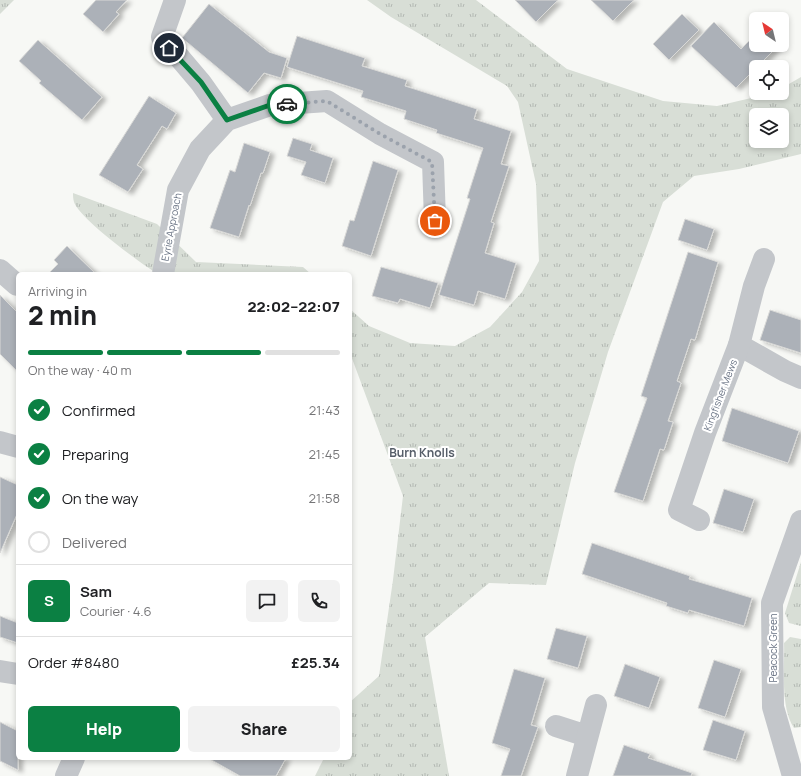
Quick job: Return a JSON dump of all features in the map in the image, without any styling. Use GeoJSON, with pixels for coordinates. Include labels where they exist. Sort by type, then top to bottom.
{"type":"FeatureCollection","features":[{"type":"Feature","properties":{"kind":"street"},"geometry":{"type":"LineString","coordinates":[[175,0],[156,40],[201,82],[227,120]]}},
{"type":"Feature","properties":{"kind":"street","name":"Eyrie Approach"},"geometry":{"type":"LineString","coordinates":[[163,272],[178,190],[200,149],[227,120],[270,105],[327,101],[380,134],[432,162],[435,221]]}},
{"type":"Feature","properties":{"kind":"street","name":"Kingfisher Mews"},"geometry":{"type":"LineString","coordinates":[[699,520],[679,510],[705,433],[739,346],[754,286],[764,259]]}},
{"type":"Feature","properties":{"kind":"street"},"geometry":{"type":"LineString","coordinates":[[0,270],[16,283]]}},
{"type":"Feature","properties":{"kind":"street"},"geometry":{"type":"LineString","coordinates":[[739,346],[801,378]]}},
{"type":"Feature","properties":{"kind":"street"},"geometry":{"type":"LineString","coordinates":[[0,442],[16,446]]}},
{"type":"Feature","properties":{"kind":"street","name":"Peacock Green"},"geometry":{"type":"LineString","coordinates":[[794,776],[794,746],[773,707],[772,603],[801,521]]}},
{"type":"Feature","properties":{"kind":"street"},"geometry":{"type":"LineString","coordinates":[[0,671],[16,674]]}},
{"type":"Feature","properties":{"kind":"street"},"geometry":{"type":"LineString","coordinates":[[577,776],[596,705]]}},
{"type":"Feature","properties":{"kind":"street"},"geometry":{"type":"LineString","coordinates":[[556,726],[587,736]]}},
{"type":"Feature","properties":{"kind":"street"},"geometry":{"type":"LineString","coordinates":[[66,776],[73,760]]}},
{"type":"Feature","properties":{"kind":"green space"},"geometry":{"type":"Polygon","coordinates":[[[0,0],[14,0],[0,14],[0,0]]]}},
{"type":"Feature","properties":{"kind":"green space"},"geometry":{"type":"Polygon","coordinates":[[[367,0],[476,0],[567,69],[663,101],[717,106],[749,98],[749,100],[789,100],[789,84],[801,77],[801,154],[739,169],[694,176],[663,202],[608,352],[575,463],[546,585],[489,583],[425,637],[449,776],[315,776],[323,760],[352,760],[352,700],[379,676],[403,496],[352,358],[352,311],[369,326],[410,343],[455,346],[490,327],[522,292],[539,261],[536,184],[518,102],[507,86],[391,17],[367,0]]]}},
{"type":"Feature","properties":{"kind":"green space"},"geometry":{"type":"Polygon","coordinates":[[[73,193],[157,224],[196,262],[303,267],[309,272],[155,272],[138,261],[98,229],[78,209],[73,198],[73,193]]]}},
{"type":"Feature","properties":{"kind":"green space"},"geometry":{"type":"Polygon","coordinates":[[[801,562],[801,626],[789,623],[785,613],[801,562]]]}},
{"type":"Feature","properties":{"kind":"green space"},"geometry":{"type":"Polygon","coordinates":[[[790,637],[801,639],[801,727],[794,728],[787,709],[784,687],[784,643],[790,637]]]}},
{"type":"Feature","properties":{"kind":"building"},"geometry":{"type":"Polygon","coordinates":[[[96,0],[127,0],[116,12],[119,14],[103,32],[83,14],[96,0]]]}},
{"type":"Feature","properties":{"kind":"building"},"geometry":{"type":"Polygon","coordinates":[[[515,0],[558,0],[536,22],[515,0]]]}},
{"type":"Feature","properties":{"kind":"building"},"geometry":{"type":"Polygon","coordinates":[[[591,0],[634,0],[613,21],[591,0]]]}},
{"type":"Feature","properties":{"kind":"building"},"geometry":{"type":"Polygon","coordinates":[[[209,4],[269,52],[287,58],[281,78],[264,73],[248,93],[182,38],[209,4]]]}},
{"type":"Feature","properties":{"kind":"building"},"geometry":{"type":"Polygon","coordinates":[[[682,14],[699,30],[669,60],[653,44],[682,14]]]}},
{"type":"Feature","properties":{"kind":"building"},"geometry":{"type":"Polygon","coordinates":[[[714,22],[741,49],[749,41],[749,52],[772,52],[764,60],[749,60],[749,75],[736,88],[691,46],[714,22]]]}},
{"type":"Feature","properties":{"kind":"building"},"geometry":{"type":"Polygon","coordinates":[[[297,36],[365,58],[362,66],[407,80],[405,86],[477,109],[474,119],[511,131],[501,164],[509,166],[491,222],[494,223],[485,253],[516,263],[505,299],[478,291],[474,305],[439,295],[470,199],[467,198],[483,148],[436,133],[437,130],[404,119],[406,111],[361,97],[363,91],[287,67],[297,36]]]}},
{"type":"Feature","properties":{"kind":"building"},"geometry":{"type":"Polygon","coordinates":[[[38,40],[102,97],[82,120],[39,83],[41,81],[19,61],[38,40]]]}},
{"type":"Feature","properties":{"kind":"building"},"geometry":{"type":"Polygon","coordinates":[[[149,96],[176,113],[167,129],[162,126],[137,165],[143,169],[128,192],[99,175],[149,96]]]}},
{"type":"Feature","properties":{"kind":"building"},"geometry":{"type":"Polygon","coordinates":[[[293,138],[312,144],[310,150],[333,158],[325,183],[301,175],[306,162],[287,156],[293,138]]]}},
{"type":"Feature","properties":{"kind":"building"},"geometry":{"type":"Polygon","coordinates":[[[244,143],[270,152],[250,206],[249,205],[239,237],[210,228],[230,170],[235,172],[244,143]]]}},
{"type":"Feature","properties":{"kind":"building"},"geometry":{"type":"Polygon","coordinates":[[[373,161],[398,170],[371,256],[342,246],[350,220],[354,221],[373,161]]]}},
{"type":"Feature","properties":{"kind":"building"},"geometry":{"type":"Polygon","coordinates":[[[685,219],[714,229],[707,250],[678,240],[685,219]]]}},
{"type":"Feature","properties":{"kind":"building"},"geometry":{"type":"Polygon","coordinates":[[[67,246],[94,272],[50,272],[58,264],[54,260],[67,246]]]}},
{"type":"Feature","properties":{"kind":"building"},"geometry":{"type":"Polygon","coordinates":[[[688,252],[718,262],[695,340],[691,339],[677,381],[681,383],[668,421],[673,422],[664,450],[660,449],[643,501],[614,492],[647,398],[641,396],[688,252]]]}},
{"type":"Feature","properties":{"kind":"building"},"geometry":{"type":"Polygon","coordinates":[[[381,267],[438,283],[430,308],[400,299],[398,303],[372,296],[381,267]]]}},
{"type":"Feature","properties":{"kind":"building"},"geometry":{"type":"Polygon","coordinates":[[[0,295],[16,311],[16,370],[0,354],[0,295]]]}},
{"type":"Feature","properties":{"kind":"building"},"geometry":{"type":"Polygon","coordinates":[[[770,310],[801,320],[801,353],[760,340],[770,310]]]}},
{"type":"Feature","properties":{"kind":"building"},"geometry":{"type":"Polygon","coordinates":[[[732,408],[799,431],[788,463],[722,441],[732,408]]]}},
{"type":"Feature","properties":{"kind":"building"},"geometry":{"type":"Polygon","coordinates":[[[0,477],[16,484],[16,517],[0,553],[0,477]]]}},
{"type":"Feature","properties":{"kind":"building"},"geometry":{"type":"Polygon","coordinates":[[[724,489],[754,499],[743,532],[713,523],[724,489]]]}},
{"type":"Feature","properties":{"kind":"building"},"geometry":{"type":"Polygon","coordinates":[[[592,543],[690,576],[689,579],[752,598],[744,626],[689,610],[688,613],[666,606],[667,603],[582,574],[592,543]]]}},
{"type":"Feature","properties":{"kind":"building"},"geometry":{"type":"Polygon","coordinates":[[[0,616],[16,622],[16,642],[0,637],[0,616]]]}},
{"type":"Feature","properties":{"kind":"building"},"geometry":{"type":"Polygon","coordinates":[[[556,628],[587,636],[578,668],[547,659],[556,628]]]}},
{"type":"Feature","properties":{"kind":"building"},"geometry":{"type":"Polygon","coordinates":[[[714,660],[741,669],[725,717],[698,708],[714,660]]]}},
{"type":"Feature","properties":{"kind":"building"},"geometry":{"type":"Polygon","coordinates":[[[625,664],[660,677],[649,708],[614,696],[625,664]]]}},
{"type":"Feature","properties":{"kind":"building"},"geometry":{"type":"Polygon","coordinates":[[[514,669],[545,678],[531,725],[538,727],[521,776],[501,776],[510,749],[492,743],[514,669]]]}},
{"type":"Feature","properties":{"kind":"building"},"geometry":{"type":"Polygon","coordinates":[[[713,720],[745,731],[736,760],[703,750],[713,720]]]}},
{"type":"Feature","properties":{"kind":"building"},"geometry":{"type":"Polygon","coordinates":[[[0,722],[16,730],[16,760],[18,760],[18,770],[0,761],[0,722]]]}},
{"type":"Feature","properties":{"kind":"building"},"geometry":{"type":"Polygon","coordinates":[[[624,745],[650,754],[648,758],[692,773],[691,776],[613,776],[624,745]]]}},
{"type":"Feature","properties":{"kind":"building"},"geometry":{"type":"Polygon","coordinates":[[[212,760],[285,760],[276,776],[240,776],[212,760]]]}},
{"type":"Feature","properties":{"kind":"way so far"},"geometry":{"type":"LineString","coordinates":[[287,104],[327,101],[380,134],[432,162],[435,221]]}},
{"type":"Feature","properties":{"kind":"district","name":"Burn Knolls"},"geometry":{"type":"Point","coordinates":[422,453]}},
{"type":"Feature","properties":{"kind":"route"},"geometry":{"type":"LineString","coordinates":[[169,48],[201,82],[227,120],[270,105],[287,104]]}}]}
